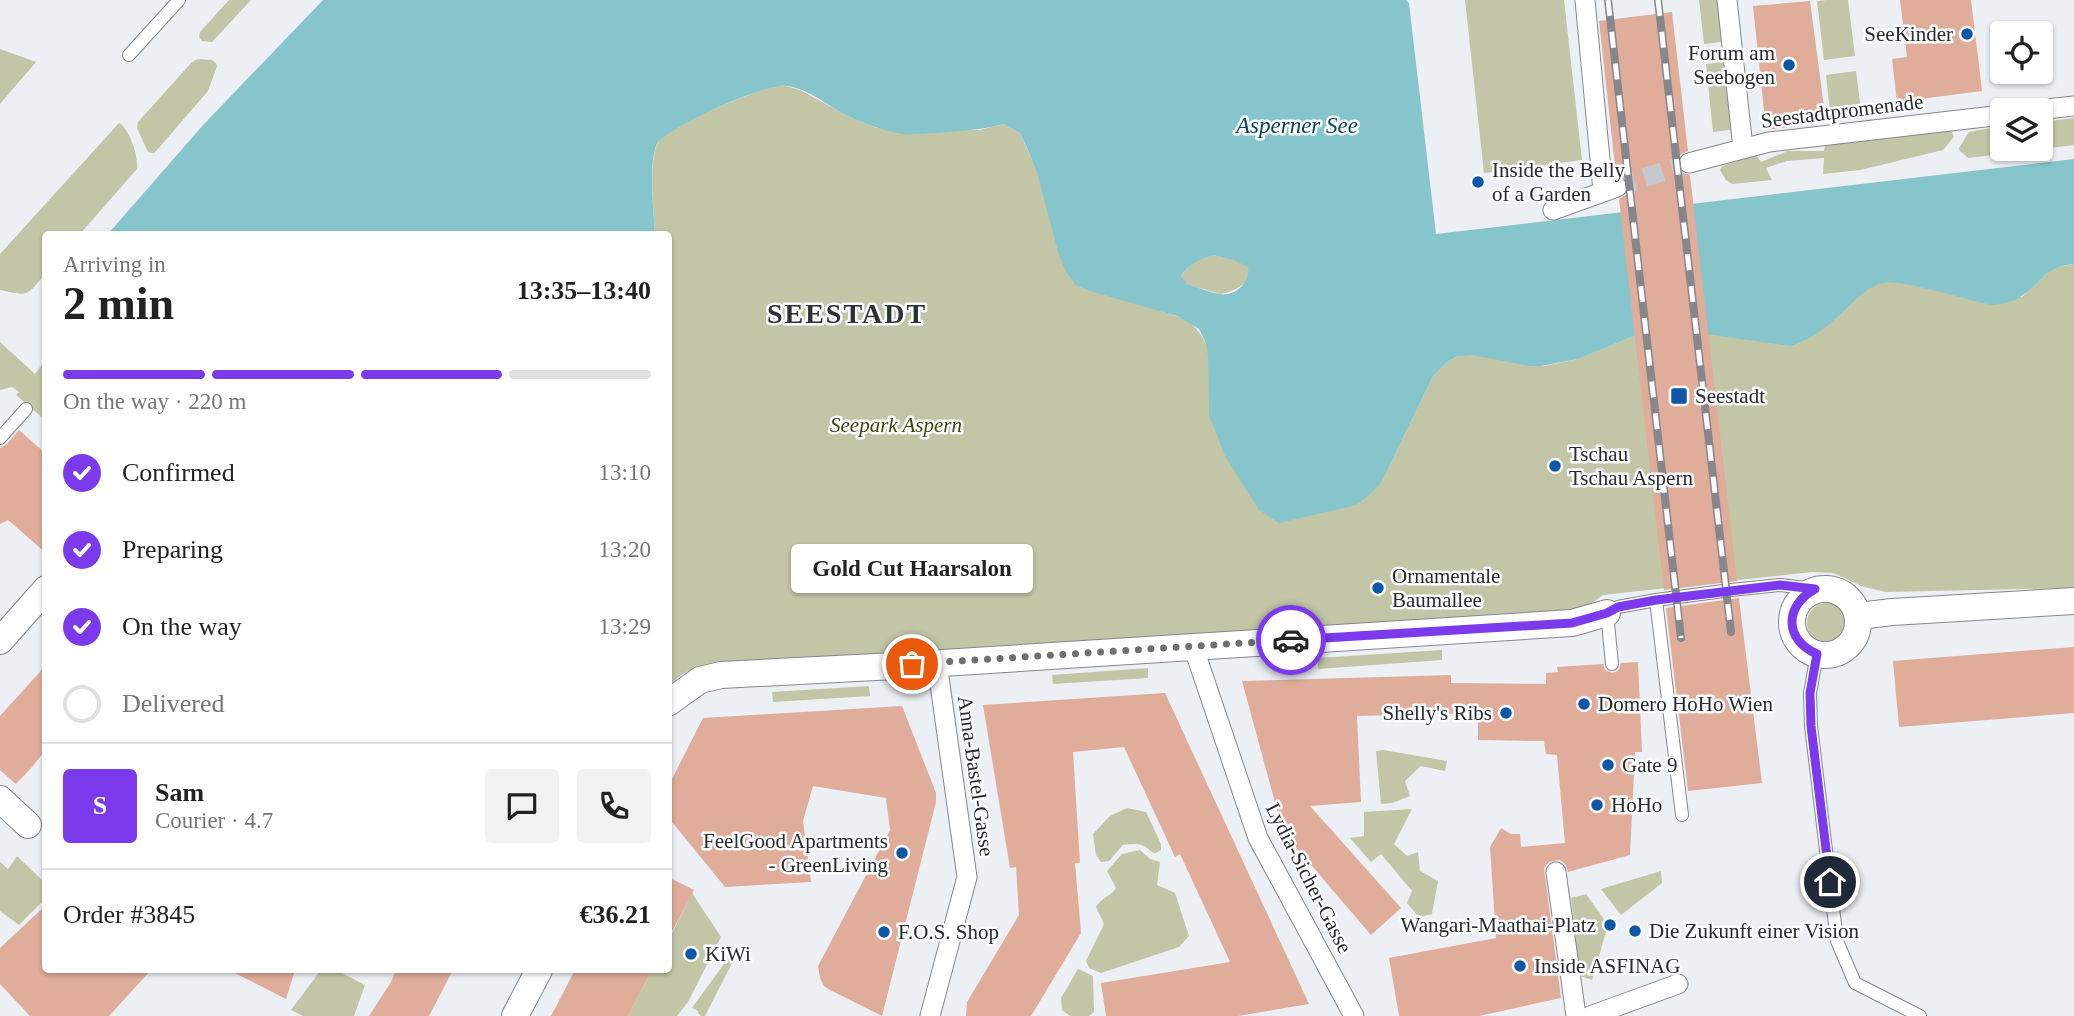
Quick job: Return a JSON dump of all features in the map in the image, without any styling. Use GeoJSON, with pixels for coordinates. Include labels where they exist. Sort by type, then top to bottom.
{"type":"FeatureCollection","features":[{"type":"Feature","properties":{"kind":"street"},"geometry":{"type":"LineString","coordinates":[[1553,210],[1610,189],[1585,0]]}},
{"type":"Feature","properties":{"kind":"street"},"geometry":{"type":"LineString","coordinates":[[1727,0],[1743,148]]}},
{"type":"Feature","properties":{"kind":"street"},"geometry":{"type":"LineString","coordinates":[[2053,108],[2074,106]]}},
{"type":"Feature","properties":{"kind":"street","name":"Seestadtpromenade"},"geometry":{"type":"LineString","coordinates":[[1689,163],[1769,142],[1990,116]]}},
{"type":"Feature","properties":{"kind":"street"},"geometry":{"type":"LineString","coordinates":[[1815,589],[1838,590],[1848,596],[1859,616],[1855,638],[1839,652],[1828,655],[1807,650],[1794,634],[1793,612],[1798,602],[1815,589]]}},
{"type":"Feature","properties":{"kind":"street"},"geometry":{"type":"LineString","coordinates":[[0,641],[42,594]]}},
{"type":"Feature","properties":{"kind":"street"},"geometry":{"type":"LineString","coordinates":[[1859,616],[2074,601]]}},
{"type":"Feature","properties":{"kind":"street"},"geometry":{"type":"LineString","coordinates":[[672,700],[700,680],[721,675],[1572,623],[1607,613]]}},
{"type":"Feature","properties":{"kind":"street","name":"Lydia-Sicher-Gasse"},"geometry":{"type":"LineString","coordinates":[[1193,646],[1258,838],[1352,1012]]}},
{"type":"Feature","properties":{"kind":"street","name":"Anna-Bastel-Gasse"},"geometry":{"type":"LineString","coordinates":[[930,1016],[967,877],[937,663]]}},
{"type":"Feature","properties":{"kind":"street"},"geometry":{"type":"LineString","coordinates":[[0,799],[28,825]]}},
{"type":"Feature","properties":{"kind":"street"},"geometry":{"type":"LineString","coordinates":[[1556,872],[1576,1016]]}},
{"type":"Feature","properties":{"kind":"street"},"geometry":{"type":"LineString","coordinates":[[515,1016],[537,973]]}},
{"type":"Feature","properties":{"kind":"street"},"geometry":{"type":"LineString","coordinates":[[1590,1016],[1678,984]]}},
{"type":"Feature","properties":{"kind":"lane"},"geometry":{"type":"LineString","coordinates":[[129,55],[179,0]]}},
{"type":"Feature","properties":{"kind":"lane"},"geometry":{"type":"LineString","coordinates":[[0,438],[26,409]]}},
{"type":"Feature","properties":{"kind":"lane"},"geometry":{"type":"LineString","coordinates":[[1612,664],[1607,613],[1618,607],[1780,585],[1815,589]]}},
{"type":"Feature","properties":{"kind":"lane"},"geometry":{"type":"LineString","coordinates":[[1656,600],[1682,815]]}},
{"type":"Feature","properties":{"kind":"lane"},"geometry":{"type":"LineString","coordinates":[[1817,654],[1810,693],[1811,726],[1837,942],[1855,983],[1920,1016]]}},
{"type":"Feature","properties":{"kind":"green space"},"geometry":{"type":"Polygon","coordinates":[[[229,0],[251,0],[212,42],[202,41],[200,32],[229,0]]]}},
{"type":"Feature","properties":{"kind":"green space"},"geometry":{"type":"Polygon","coordinates":[[[1465,0],[1564,0],[1582,160],[1484,173],[1465,0]]]}},
{"type":"Feature","properties":{"kind":"green space"},"geometry":{"type":"Polygon","coordinates":[[[1699,0],[1723,0],[1728,41],[1704,44],[1699,0]]]}},
{"type":"Feature","properties":{"kind":"green space"},"geometry":{"type":"Polygon","coordinates":[[[1848,0],[1855,56],[1824,60],[1817,1],[1848,0]]]}},
{"type":"Feature","properties":{"kind":"green space"},"geometry":{"type":"Polygon","coordinates":[[[0,49],[36,62],[0,104],[0,49]]]}},
{"type":"Feature","properties":{"kind":"green space"},"geometry":{"type":"Polygon","coordinates":[[[198,59],[212,60],[217,66],[208,91],[157,150],[154,153],[148,152],[137,128],[138,122],[192,62],[198,59]]]}},
{"type":"Feature","properties":{"kind":"green space"},"geometry":{"type":"Polygon","coordinates":[[[1730,61],[1738,129],[1713,132],[1706,64],[1730,61]]]}},
{"type":"Feature","properties":{"kind":"green space"},"geometry":{"type":"Polygon","coordinates":[[[1856,71],[1862,118],[1831,121],[1826,75],[1856,71]]]}},
{"type":"Feature","properties":{"kind":"green space","name":"Seepark Aspern"},"geometry":{"type":"Polygon","coordinates":[[[773,86],[786,86],[800,90],[876,128],[979,130],[1004,124],[1020,133],[1032,160],[1163,312],[1189,322],[1206,343],[1389,467],[1433,376],[1466,347],[1544,366],[1578,359],[1639,334],[1877,272],[2022,297],[2053,268],[2074,264],[2074,588],[1886,592],[1864,587],[1833,573],[1812,572],[1603,595],[1580,612],[708,665],[687,672],[672,683],[672,231],[655,231],[653,161],[658,143],[665,135],[711,110],[773,86]]]}},
{"type":"Feature","properties":{"kind":"green space"},"geometry":{"type":"Polygon","coordinates":[[[2074,118],[2074,145],[2053,148],[2053,121],[2074,118]]]}},
{"type":"Feature","properties":{"kind":"green space"},"geometry":{"type":"Polygon","coordinates":[[[119,123],[123,126],[132,143],[137,169],[83,231],[42,231],[42,277],[30,291],[22,294],[0,290],[0,254],[119,123]]]}},
{"type":"Feature","properties":{"kind":"green space"},"geometry":{"type":"Polygon","coordinates":[[[1990,128],[1990,155],[1968,158],[1960,151],[1959,148],[1969,132],[1990,128]]]}},
{"type":"Feature","properties":{"kind":"green space"},"geometry":{"type":"Polygon","coordinates":[[[1951,130],[1954,137],[1943,150],[1860,170],[1823,174],[1824,158],[1787,161],[1766,168],[1772,180],[1732,184],[1720,170],[1722,166],[1756,155],[1761,162],[1788,151],[1824,151],[1825,144],[1951,130]]]}},
{"type":"Feature","properties":{"kind":"green space"},"geometry":{"type":"Polygon","coordinates":[[[1212,255],[1265,265],[1245,283],[1227,293],[1220,294],[1186,284],[1181,276],[1184,272],[1212,255]]]}},
{"type":"Feature","properties":{"kind":"green space"},"geometry":{"type":"Polygon","coordinates":[[[0,342],[35,374],[42,364],[42,417],[16,395],[19,392],[12,387],[0,390],[0,342]]]}},
{"type":"Feature","properties":{"kind":"green space"},"geometry":{"type":"Polygon","coordinates":[[[1827,603],[1835,604],[1841,609],[1846,615],[1846,631],[1841,637],[1835,642],[1827,643],[1819,642],[1813,637],[1808,631],[1807,623],[1808,615],[1813,609],[1819,604],[1827,603]]]}},
{"type":"Feature","properties":{"kind":"green space"},"geometry":{"type":"Polygon","coordinates":[[[1442,650],[1442,660],[1318,669],[1318,658],[1442,650]]]}},
{"type":"Feature","properties":{"kind":"green space"},"geometry":{"type":"Polygon","coordinates":[[[1148,668],[1148,678],[1053,684],[1052,675],[1148,668]]]}},
{"type":"Feature","properties":{"kind":"green space"},"geometry":{"type":"Polygon","coordinates":[[[869,686],[870,696],[773,702],[772,692],[869,686]]]}},
{"type":"Feature","properties":{"kind":"green space"},"geometry":{"type":"Polygon","coordinates":[[[1376,751],[1447,761],[1445,771],[1421,766],[1405,781],[1410,796],[1381,804],[1376,751]]]}},
{"type":"Feature","properties":{"kind":"green space"},"geometry":{"type":"Polygon","coordinates":[[[1127,808],[1146,812],[1161,844],[1161,850],[1154,853],[1141,845],[1123,845],[1109,861],[1101,862],[1096,855],[1093,834],[1110,816],[1127,808]]]}},
{"type":"Feature","properties":{"kind":"green space"},"geometry":{"type":"Polygon","coordinates":[[[1412,809],[1394,844],[1407,856],[1418,852],[1420,871],[1438,881],[1432,914],[1419,917],[1407,903],[1412,891],[1381,854],[1371,862],[1350,838],[1364,836],[1364,812],[1412,809]]]}},
{"type":"Feature","properties":{"kind":"green space"},"geometry":{"type":"Polygon","coordinates":[[[1140,850],[1150,859],[1160,862],[1157,885],[1175,893],[1189,936],[1179,947],[1101,973],[1089,968],[1086,961],[1104,924],[1096,907],[1116,888],[1107,871],[1122,854],[1140,850]]]}},
{"type":"Feature","properties":{"kind":"green space"},"geometry":{"type":"Polygon","coordinates":[[[17,856],[42,880],[42,902],[19,925],[0,911],[0,862],[8,869],[17,856]]]}},
{"type":"Feature","properties":{"kind":"green space"},"geometry":{"type":"Polygon","coordinates":[[[1661,871],[1662,883],[1621,915],[1601,889],[1661,871]]]}},
{"type":"Feature","properties":{"kind":"green space","name":"KiWi"},"geometry":{"type":"Polygon","coordinates":[[[692,893],[721,937],[688,1002],[677,1016],[628,1016],[650,973],[672,973],[672,933],[692,893]]]}},
{"type":"Feature","properties":{"kind":"green space"},"geometry":{"type":"Polygon","coordinates":[[[1586,894],[1608,925],[1592,980],[1580,976],[1571,898],[1586,894]]]}},
{"type":"Feature","properties":{"kind":"green space"},"geometry":{"type":"Polygon","coordinates":[[[729,957],[732,963],[705,1016],[701,1016],[692,1008],[729,957]]]}},
{"type":"Feature","properties":{"kind":"green space"},"geometry":{"type":"Polygon","coordinates":[[[1078,969],[1093,976],[1094,1012],[1089,1016],[1070,1016],[1062,1010],[1061,998],[1078,969]]]}},
{"type":"Feature","properties":{"kind":"green space"},"geometry":{"type":"Polygon","coordinates":[[[319,973],[342,973],[365,985],[354,1016],[303,1016],[291,1010],[319,973]]]}},
{"type":"Feature","properties":{"kind":"water","name":"Asperner See"},"geometry":{"type":"Polygon","coordinates":[[[323,0],[1406,0],[1409,3],[1436,234],[2074,159],[2074,264],[2050,271],[2016,299],[1992,305],[1890,282],[1873,286],[1830,324],[1790,346],[1670,329],[1639,334],[1578,359],[1541,366],[1472,355],[1458,356],[1447,362],[1433,376],[1380,484],[1368,496],[1356,505],[1279,523],[1259,510],[1225,456],[1209,415],[1208,355],[1199,329],[1177,316],[1076,285],[1066,272],[1058,252],[1037,172],[1027,148],[1020,133],[1004,124],[961,131],[903,134],[854,119],[794,87],[758,91],[697,117],[678,127],[657,144],[652,175],[655,231],[111,231],[204,124],[323,0]],[[1213,255],[1195,263],[1181,276],[1187,284],[1225,294],[1241,287],[1247,278],[1248,267],[1213,255]]]}},
{"type":"Feature","properties":{"kind":"building"},"geometry":{"type":"Polygon","coordinates":[[[1900,0],[1971,0],[1982,91],[1897,102],[1892,59],[1907,57],[1900,0]]]}},
{"type":"Feature","properties":{"kind":"building","name":"Forum am Seebogen"},"geometry":{"type":"Polygon","coordinates":[[[1810,1],[1826,122],[1766,130],[1753,6],[1810,1]]]}},
{"type":"Feature","properties":{"kind":"building"},"geometry":{"type":"Polygon","coordinates":[[[1672,12],[1688,151],[1680,155],[1677,165],[1681,172],[1690,175],[1737,581],[1664,590],[1619,199],[1627,194],[1629,184],[1624,177],[1616,175],[1599,21],[1672,12]]]}},
{"type":"Feature","properties":{"kind":"building"},"geometry":{"type":"Polygon","coordinates":[[[19,430],[42,450],[42,550],[8,520],[0,524],[0,448],[19,430]]]}},
{"type":"Feature","properties":{"kind":"building"},"geometry":{"type":"Polygon","coordinates":[[[1739,598],[1762,783],[1688,791],[1666,608],[1739,598]]]}},
{"type":"Feature","properties":{"kind":"building"},"geometry":{"type":"Polygon","coordinates":[[[2074,647],[2074,713],[1899,727],[1893,661],[2074,647]]]}},
{"type":"Feature","properties":{"kind":"building"},"geometry":{"type":"Polygon","coordinates":[[[1638,662],[1642,752],[1635,752],[1630,855],[1568,872],[1566,865],[1560,860],[1549,862],[1544,868],[1561,998],[1479,1016],[1399,1016],[1389,958],[1496,938],[1490,847],[1501,828],[1511,834],[1520,834],[1521,847],[1565,843],[1557,755],[1546,754],[1544,741],[1478,740],[1478,713],[1357,716],[1361,802],[1310,806],[1401,908],[1371,935],[1283,832],[1242,681],[1451,675],[1451,683],[1546,684],[1546,673],[1558,672],[1557,667],[1603,664],[1605,670],[1612,673],[1618,671],[1621,663],[1638,662]]]}},
{"type":"Feature","properties":{"kind":"building"},"geometry":{"type":"Polygon","coordinates":[[[42,669],[42,754],[16,784],[0,770],[0,716],[42,669]]]}},
{"type":"Feature","properties":{"kind":"building"},"geometry":{"type":"Polygon","coordinates":[[[1165,693],[1309,1004],[1238,1016],[1106,1016],[1101,983],[1230,962],[1180,854],[1175,857],[1124,747],[1073,752],[1080,863],[1075,863],[1081,933],[1031,1016],[966,1016],[967,1002],[1019,915],[1016,867],[1010,868],[983,705],[1165,693]]]}},
{"type":"Feature","properties":{"kind":"building"},"geometry":{"type":"Polygon","coordinates":[[[902,706],[936,793],[936,802],[882,1016],[824,986],[818,966],[890,830],[886,798],[813,786],[803,821],[811,882],[725,887],[672,822],[672,779],[703,718],[902,706]]]}},
{"type":"Feature","properties":{"kind":"building"},"geometry":{"type":"Polygon","coordinates":[[[672,879],[694,890],[672,931],[672,879]]]}},
{"type":"Feature","properties":{"kind":"building"},"geometry":{"type":"Polygon","coordinates":[[[42,909],[42,973],[148,973],[109,1016],[30,1016],[0,984],[0,948],[42,909]]]}},
{"type":"Feature","properties":{"kind":"building"},"geometry":{"type":"Polygon","coordinates":[[[235,973],[294,973],[286,999],[235,973]]]}},
{"type":"Feature","properties":{"kind":"building"},"geometry":{"type":"Polygon","coordinates":[[[395,973],[451,973],[429,1016],[369,1016],[395,973]]]}},
{"type":"Feature","properties":{"kind":"building"},"geometry":{"type":"Polygon","coordinates":[[[573,973],[650,973],[628,1016],[551,1016],[573,973]]]}},
{"type":"Feature","properties":{"kind":"tunnel"},"geometry":{"type":"LineString","coordinates":[[1617,187],[1689,163]]}},
{"type":"Feature","properties":{"kind":"railway"},"geometry":{"type":"LineString","coordinates":[[1608,0],[1681,638]]}},
{"type":"Feature","properties":{"kind":"railway"},"geometry":{"type":"LineString","coordinates":[[1658,0],[1731,632]]}},
{"type":"Feature","properties":{"kind":"way so far"},"geometry":{"type":"LineString","coordinates":[[912,664],[1291,640]]}},
{"type":"Feature","properties":{"kind":"place","name":"SeeKinder"},"geometry":{"type":"Point","coordinates":[1967,34]}},
{"type":"Feature","properties":{"kind":"place","name":"Forum am Seebogen"},"geometry":{"type":"Point","coordinates":[1789,65]}},
{"type":"Feature","properties":{"kind":"place","name":"Inside the Belly of a Garden"},"geometry":{"type":"Point","coordinates":[1478,182]}},
{"type":"Feature","properties":{"kind":"place","name":"Seestadt"},"geometry":{"type":"Point","coordinates":[1679,396]}},
{"type":"Feature","properties":{"kind":"place","name":"Tschau Tschau Aspern"},"geometry":{"type":"Point","coordinates":[1555,466]}},
{"type":"Feature","properties":{"kind":"place","name":"Ornamentale Baumallee"},"geometry":{"type":"Point","coordinates":[1378,588]}},
{"type":"Feature","properties":{"kind":"place","name":"Gold Cut Haarsalon"},"geometry":{"type":"Point","coordinates":[912,664]}},
{"type":"Feature","properties":{"kind":"place","name":"Domero HoHo Wien"},"geometry":{"type":"Point","coordinates":[1584,704]}},
{"type":"Feature","properties":{"kind":"place","name":"Shelly's Ribs"},"geometry":{"type":"Point","coordinates":[1506,713]}},
{"type":"Feature","properties":{"kind":"place","name":"Gate 9"},"geometry":{"type":"Point","coordinates":[1608,765]}},
{"type":"Feature","properties":{"kind":"place","name":"HoHo"},"geometry":{"type":"Point","coordinates":[1597,805]}},
{"type":"Feature","properties":{"kind":"place","name":"FeelGood Apartments - GreenLiving"},"geometry":{"type":"Point","coordinates":[902,853]}},
{"type":"Feature","properties":{"kind":"place","name":"Wangari-Maathai-Platz"},"geometry":{"type":"Point","coordinates":[1610,925]}},
{"type":"Feature","properties":{"kind":"place","name":"Die Zukunft einer Vision"},"geometry":{"type":"Point","coordinates":[1635,931]}},
{"type":"Feature","properties":{"kind":"place","name":"F.O.S. Shop"},"geometry":{"type":"Point","coordinates":[884,932]}},
{"type":"Feature","properties":{"kind":"place","name":"KiWi"},"geometry":{"type":"Point","coordinates":[691,954]}},
{"type":"Feature","properties":{"kind":"place","name":"Inside ASFINAG"},"geometry":{"type":"Point","coordinates":[1520,966]}},
{"type":"Feature","properties":{"kind":"district","name":"SEESTADT"},"geometry":{"type":"Point","coordinates":[847,313]}},
{"type":"Feature","properties":{"kind":"route"},"geometry":{"type":"LineString","coordinates":[[1291,640],[1572,623],[1618,607],[1656,600],[1780,585],[1815,589],[1798,602],[1792,623],[1799,643],[1817,654],[1810,693],[1811,726],[1830,882]]}}]}
